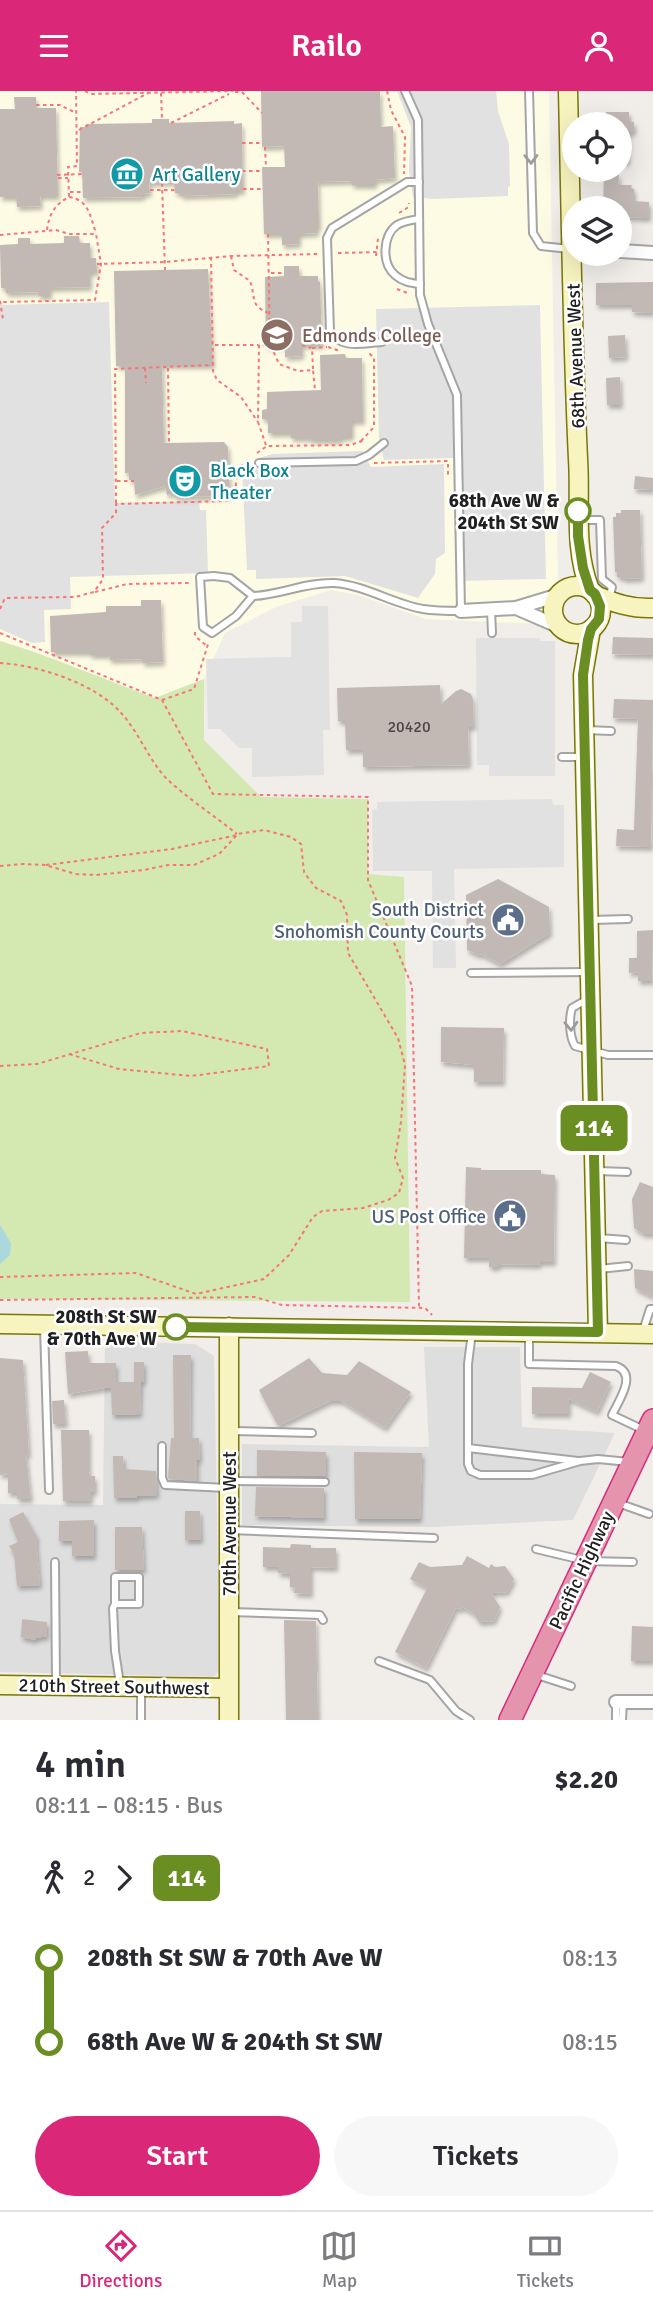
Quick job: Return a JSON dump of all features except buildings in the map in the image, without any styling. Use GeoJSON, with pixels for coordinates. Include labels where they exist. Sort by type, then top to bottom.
{"type":"FeatureCollection","features":[{"type":"Feature","properties":{"kind":"highway","name":"Pacific Highway"},"geometry":{"type":"LineString","coordinates":[[510,1720],[650,1426]]}},
{"type":"Feature","properties":{"kind":"street","name":"68th Avenue West"},"geometry":{"type":"LineString","coordinates":[[568,91],[571,196]]}},
{"type":"Feature","properties":{"kind":"street"},"geometry":{"type":"LineString","coordinates":[[632,252],[653,253]]}},
{"type":"Feature","properties":{"kind":"street","name":"68th Avenue West"},"geometry":{"type":"LineString","coordinates":[[573,266],[579,464],[578,528],[583,568],[598,595]]}},
{"type":"Feature","properties":{"kind":"street","name":"68th Avenue West"},"geometry":{"type":"LineString","coordinates":[[561,592],[578,528]]}},
{"type":"Feature","properties":{"kind":"street"},"geometry":{"type":"LineString","coordinates":[[461,611],[516,608],[577,586],[598,595],[646,608]]}},
{"type":"Feature","properties":{"kind":"street"},"geometry":{"type":"LineString","coordinates":[[561,592],[555,600],[553,614],[563,629],[583,675]]}},
{"type":"Feature","properties":{"kind":"street"},"geometry":{"type":"LineString","coordinates":[[598,595],[600,606],[583,675],[598,1332]]}},
{"type":"Feature","properties":{"kind":"street"},"geometry":{"type":"LineString","coordinates":[[516,608],[578,634],[607,618],[646,608]]}},
{"type":"Feature","properties":{"kind":"street"},"geometry":{"type":"LineString","coordinates":[[0,1324],[648,1334]]}},
{"type":"Feature","properties":{"kind":"street","name":"70th Avenue West"},"geometry":{"type":"LineString","coordinates":[[229,1328],[229,1720]]}},
{"type":"Feature","properties":{"kind":"street","name":"210th Street Southwest"},"geometry":{"type":"LineString","coordinates":[[0,1685],[228,1688]]}},
{"type":"Feature","properties":{"kind":"street"},"geometry":{"type":"LineString","coordinates":[[619,1702],[653,1702]]}},
{"type":"Feature","properties":{"kind":"lane"},"geometry":{"type":"LineString","coordinates":[[253,596],[236,617],[212,633],[203,627],[200,577],[230,578],[253,596],[333,583],[422,609],[461,611],[457,395],[422,306],[418,120],[405,91]]}},
{"type":"Feature","properties":{"kind":"lane"},"geometry":{"type":"LineString","coordinates":[[529,91],[533,233],[541,246],[562,248]]}},
{"type":"Feature","properties":{"kind":"lane"},"geometry":{"type":"LineString","coordinates":[[382,342],[344,344],[334,339],[330,331],[327,238],[332,228],[407,182],[419,182]]}},
{"type":"Feature","properties":{"kind":"lane"},"geometry":{"type":"LineString","coordinates":[[419,219],[406,221],[392,230],[387,240],[386,253],[388,266],[393,274],[405,282],[420,284]]}},
{"type":"Feature","properties":{"kind":"lane"},"geometry":{"type":"LineString","coordinates":[[259,463],[356,461],[384,443]]}},
{"type":"Feature","properties":{"kind":"lane"},"geometry":{"type":"LineString","coordinates":[[578,528],[600,520],[602,579],[612,587],[598,595]]}},
{"type":"Feature","properties":{"kind":"lane"},"geometry":{"type":"LineString","coordinates":[[491,609],[492,633]]}},
{"type":"Feature","properties":{"kind":"lane"},"geometry":{"type":"LineString","coordinates":[[586,730],[611,731]]}},
{"type":"Feature","properties":{"kind":"lane"},"geometry":{"type":"LineString","coordinates":[[562,757],[586,757]]}},
{"type":"Feature","properties":{"kind":"lane"},"geometry":{"type":"LineString","coordinates":[[590,920],[628,919]]}},
{"type":"Feature","properties":{"kind":"lane"},"geometry":{"type":"LineString","coordinates":[[471,973],[591,972]]}},
{"type":"Feature","properties":{"kind":"lane"},"geometry":{"type":"LineString","coordinates":[[592,1052],[608,1055],[653,1055]]}},
{"type":"Feature","properties":{"kind":"lane"},"geometry":{"type":"LineString","coordinates":[[595,1171],[627,1172]]}},
{"type":"Feature","properties":{"kind":"lane"},"geometry":{"type":"LineString","coordinates":[[596,1237],[626,1240]]}},
{"type":"Feature","properties":{"kind":"lane"},"geometry":{"type":"LineString","coordinates":[[597,1269],[628,1266]]}},
{"type":"Feature","properties":{"kind":"lane"},"geometry":{"type":"LineString","coordinates":[[648,1334],[651,1309]]}},
{"type":"Feature","properties":{"kind":"lane"},"geometry":{"type":"LineString","coordinates":[[44,1325],[49,1490]]}},
{"type":"Feature","properties":{"kind":"lane"},"geometry":{"type":"LineString","coordinates":[[472,1331],[468,1364],[468,1464],[471,1471],[480,1475],[531,1475],[580,1461],[598,1459],[632,1462]]}},
{"type":"Feature","properties":{"kind":"lane"},"geometry":{"type":"LineString","coordinates":[[529,1331],[530,1364],[616,1366],[623,1369],[627,1374],[627,1383],[612,1415],[650,1426]]}},
{"type":"Feature","properties":{"kind":"lane"},"geometry":{"type":"LineString","coordinates":[[229,1431],[312,1433]]}},
{"type":"Feature","properties":{"kind":"lane"},"geometry":{"type":"LineString","coordinates":[[162,1446],[164,1485],[325,1482]]}},
{"type":"Feature","properties":{"kind":"lane"},"geometry":{"type":"LineString","coordinates":[[468,1448],[580,1461]]}},
{"type":"Feature","properties":{"kind":"lane"},"geometry":{"type":"LineString","coordinates":[[614,1501],[649,1514]]}},
{"type":"Feature","properties":{"kind":"lane"},"geometry":{"type":"LineString","coordinates":[[229,1529],[434,1538]]}},
{"type":"Feature","properties":{"kind":"lane"},"geometry":{"type":"LineString","coordinates":[[536,1549],[586,1561],[634,1562]]}},
{"type":"Feature","properties":{"kind":"lane"},"geometry":{"type":"LineString","coordinates":[[55,1562],[56,1685]]}},
{"type":"Feature","properties":{"kind":"lane"},"geometry":{"type":"LineString","coordinates":[[115,1604],[139,1604],[139,1577],[114,1577],[115,1651],[120,1686]]}},
{"type":"Feature","properties":{"kind":"lane"},"geometry":{"type":"LineString","coordinates":[[228,1612],[320,1615],[323,1620]]}},
{"type":"Feature","properties":{"kind":"lane"},"geometry":{"type":"LineString","coordinates":[[379,1661],[430,1680],[456,1711],[470,1720]]}},
{"type":"Feature","properties":{"kind":"lane"},"geometry":{"type":"LineString","coordinates":[[532,1673],[571,1686]]}},
{"type":"Feature","properties":{"kind":"lane"},"geometry":{"type":"LineString","coordinates":[[141,1687],[141,1720]]}},
{"type":"Feature","properties":{"kind":"lane"},"geometry":{"type":"LineString","coordinates":[[616,1720],[619,1702]]}},
{"type":"Feature","properties":{"kind":"lane"},"geometry":{"type":"LineString","coordinates":[[619,1702],[622,1720]]}},
{"type":"Feature","properties":{"kind":"path"},"geometry":{"type":"LineString","coordinates":[[69,197],[68,167],[77,166],[76,91]]}},
{"type":"Feature","properties":{"kind":"path"},"geometry":{"type":"LineString","coordinates":[[85,91],[91,94],[242,92],[261,113]]}},
{"type":"Feature","properties":{"kind":"path"},"geometry":{"type":"LineString","coordinates":[[171,123],[233,92]]}},
{"type":"Feature","properties":{"kind":"path"},"geometry":{"type":"LineString","coordinates":[[78,131],[149,93]]}},
{"type":"Feature","properties":{"kind":"path"},"geometry":{"type":"LineString","coordinates":[[162,93],[162,119]]}},
{"type":"Feature","properties":{"kind":"path"},"geometry":{"type":"LineString","coordinates":[[36,105],[60,105],[76,113]]}},
{"type":"Feature","properties":{"kind":"path"},"geometry":{"type":"LineString","coordinates":[[242,143],[264,145],[266,167]]}},
{"type":"Feature","properties":{"kind":"path"},"geometry":{"type":"LineString","coordinates":[[242,171],[262,171]]}},
{"type":"Feature","properties":{"kind":"path"},"geometry":{"type":"LineString","coordinates":[[69,178],[57,177],[82,174]]}},
{"type":"Feature","properties":{"kind":"path"},"geometry":{"type":"LineString","coordinates":[[162,183],[165,269]]}},
{"type":"Feature","properties":{"kind":"path"},"geometry":{"type":"LineString","coordinates":[[243,189],[263,189]]}},
{"type":"Feature","properties":{"kind":"path"},"geometry":{"type":"LineString","coordinates":[[150,190],[175,190]]}},
{"type":"Feature","properties":{"kind":"path"},"geometry":{"type":"LineString","coordinates":[[69,192],[83,192]]}},
{"type":"Feature","properties":{"kind":"path"},"geometry":{"type":"LineString","coordinates":[[2,319],[1,301],[95,300],[99,264],[96,234],[86,204],[79,198],[69,197],[54,207],[47,230]]}},
{"type":"Feature","properties":{"kind":"path"},"geometry":{"type":"LineString","coordinates":[[0,235],[47,230],[69,234],[96,234]]}},
{"type":"Feature","properties":{"kind":"path"},"geometry":{"type":"LineString","coordinates":[[268,234],[270,344],[279,364],[298,371],[313,370]]}},
{"type":"Feature","properties":{"kind":"path"},"geometry":{"type":"LineString","coordinates":[[99,264],[231,256],[386,253]]}},
{"type":"Feature","properties":{"kind":"path"},"geometry":{"type":"LineString","coordinates":[[231,256],[234,270],[250,281],[252,298],[256,305],[270,313]]}},
{"type":"Feature","properties":{"kind":"path"},"geometry":{"type":"LineString","coordinates":[[211,257],[213,365],[217,380],[241,397],[258,422],[267,446]]}},
{"type":"Feature","properties":{"kind":"path"},"geometry":{"type":"LineString","coordinates":[[269,273],[284,273]]}},
{"type":"Feature","properties":{"kind":"path"},"geometry":{"type":"LineString","coordinates":[[45,296],[45,301]]}},
{"type":"Feature","properties":{"kind":"path"},"geometry":{"type":"LineString","coordinates":[[213,345],[285,346]]}},
{"type":"Feature","properties":{"kind":"path"},"geometry":{"type":"LineString","coordinates":[[258,422],[259,345]]}},
{"type":"Feature","properties":{"kind":"path"},"geometry":{"type":"LineString","coordinates":[[302,345],[312,348],[328,347],[341,351],[341,354]]}},
{"type":"Feature","properties":{"kind":"path"},"geometry":{"type":"LineString","coordinates":[[312,348],[315,390]]}},
{"type":"Feature","properties":{"kind":"path"},"geometry":{"type":"LineString","coordinates":[[116,504],[228,501],[235,497],[237,469],[267,446],[351,445],[361,441],[374,427],[374,358],[367,352]]}},
{"type":"Feature","properties":{"kind":"path"},"geometry":{"type":"LineString","coordinates":[[94,592],[103,579],[102,528],[116,513],[115,369],[213,365]]}},
{"type":"Feature","properties":{"kind":"path"},"geometry":{"type":"LineString","coordinates":[[145,367],[146,383]]}},
{"type":"Feature","properties":{"kind":"path"},"geometry":{"type":"LineString","coordinates":[[167,367],[169,443]]}},
{"type":"Feature","properties":{"kind":"path"},"geometry":{"type":"LineString","coordinates":[[329,440],[329,445]]}},
{"type":"Feature","properties":{"kind":"path"},"geometry":{"type":"LineString","coordinates":[[361,441],[365,449]]}},
{"type":"Feature","properties":{"kind":"path"},"geometry":{"type":"LineString","coordinates":[[372,459],[374,463],[448,461],[449,487]]}},
{"type":"Feature","properties":{"kind":"path"},"geometry":{"type":"LineString","coordinates":[[116,481],[134,481]]}},
{"type":"Feature","properties":{"kind":"path"},"geometry":{"type":"LineString","coordinates":[[0,609],[5,598],[75,597],[127,584],[188,582],[193,585]]}},
{"type":"Feature","properties":{"kind":"path"},"geometry":{"type":"LineString","coordinates":[[194,623],[195,636],[207,646]]}},
{"type":"Feature","properties":{"kind":"path"},"geometry":{"type":"LineString","coordinates":[[0,633],[162,700],[214,794],[368,797],[368,880],[412,986],[418,1213],[419,1306],[416,1309]]}},
{"type":"Feature","properties":{"kind":"path"},"geometry":{"type":"LineString","coordinates":[[162,700],[194,688],[212,633]]}},
{"type":"Feature","properties":{"kind":"path"},"geometry":{"type":"LineString","coordinates":[[0,663],[22,664],[41,669],[93,691],[121,713],[165,776],[238,834]]}},
{"type":"Feature","properties":{"kind":"path"},"geometry":{"type":"LineString","coordinates":[[0,866],[45,865],[172,849],[264,830],[291,837],[301,844],[304,871],[309,879],[316,888],[341,901],[348,915],[348,953],[398,1038],[405,1065],[395,1159],[403,1178],[399,1193],[388,1200],[363,1208],[322,1211],[313,1217],[289,1255],[264,1279],[197,1294],[136,1273],[0,1277]]}},
{"type":"Feature","properties":{"kind":"path"},"geometry":{"type":"LineString","coordinates":[[45,865],[76,874],[96,875],[168,865],[194,865],[219,854],[238,834]]}},
{"type":"Feature","properties":{"kind":"path"},"geometry":{"type":"LineString","coordinates":[[0,1066],[37,1064],[69,1054],[141,1033],[182,1031],[267,1049],[269,1066],[191,1076],[119,1069],[69,1054]]}},
{"type":"Feature","properties":{"kind":"path"},"geometry":{"type":"LineString","coordinates":[[0,1300],[255,1297],[282,1305],[425,1308],[432,1315]]}},
{"type":"Feature","properties":{"kind":"shaded area","name":"Edmonds College"},"geometry":{"type":"Polygon","coordinates":[[[0,91],[549,91],[558,579],[562,625],[426,619],[361,596],[331,590],[276,607],[225,633],[204,679],[155,698],[89,675],[36,652],[0,641],[0,91]]]}},
{"type":"Feature","properties":{"kind":"shaded area"},"geometry":{"type":"Polygon","coordinates":[[[397,91],[496,91],[498,111],[509,144],[508,196],[433,199],[413,197],[409,171],[411,127],[397,91]]]}},
{"type":"Feature","properties":{"kind":"shaded area"},"geometry":{"type":"Polygon","coordinates":[[[109,302],[115,503],[199,501],[200,510],[206,510],[208,573],[70,577],[71,609],[44,610],[45,642],[32,643],[0,629],[0,305],[109,302]]]}},
{"type":"Feature","properties":{"kind":"shaded area"},"geometry":{"type":"Polygon","coordinates":[[[540,305],[546,579],[456,581],[453,458],[384,460],[379,440],[376,309],[540,305]]]}},
{"type":"Feature","properties":{"kind":"shaded area"},"geometry":{"type":"Polygon","coordinates":[[[362,451],[371,467],[444,464],[445,553],[436,559],[435,574],[418,598],[345,576],[256,579],[256,570],[247,570],[242,470],[252,469],[259,458],[272,454],[362,451]]]}},
{"type":"Feature","properties":{"kind":"shaded area"},"geometry":{"type":"Polygon","coordinates":[[[302,606],[328,606],[330,730],[323,730],[324,775],[252,777],[252,748],[239,748],[220,729],[208,729],[206,659],[291,657],[291,622],[302,622],[302,606]]]}},
{"type":"Feature","properties":{"kind":"shaded area"},"geometry":{"type":"Polygon","coordinates":[[[476,638],[540,638],[540,641],[555,641],[555,776],[489,776],[489,765],[477,765],[476,638]]]}},
{"type":"Feature","properties":{"kind":"shaded area"},"geometry":{"type":"Polygon","coordinates":[[[552,799],[553,805],[564,805],[564,867],[454,869],[456,968],[433,968],[432,871],[373,871],[372,810],[377,809],[377,802],[552,799]]]}},
{"type":"Feature","properties":{"kind":"shaded area"},"geometry":{"type":"Polygon","coordinates":[[[105,1341],[195,1344],[214,1356],[220,1670],[213,1677],[0,1672],[0,1504],[103,1505],[105,1341]]]}},
{"type":"Feature","properties":{"kind":"shaded area"},"geometry":{"type":"Polygon","coordinates":[[[424,1347],[520,1347],[522,1427],[615,1433],[573,1520],[432,1527],[242,1525],[242,1444],[429,1447],[424,1347]]]}},
{"type":"Feature","properties":{"kind":"green space"},"geometry":{"type":"Polygon","coordinates":[[[0,641],[155,698],[204,679],[204,740],[261,797],[368,799],[368,874],[404,877],[410,1302],[0,1299],[0,641]]]}},
{"type":"Feature","properties":{"kind":"water"},"geometry":{"type":"Polygon","coordinates":[[[0,1225],[11,1243],[10,1255],[0,1264],[0,1225]]]}},
{"type":"Feature","properties":{"kind":"bus line","name":"114"},"geometry":{"type":"LineString","coordinates":[[176,1327],[598,1332],[583,675],[591,629],[596,625],[601,613],[598,600],[585,578],[578,536],[578,511]]}},
{"type":"Feature","properties":{"kind":"place","name":"Art Gallery"},"geometry":{"type":"Point","coordinates":[127,174]}},
{"type":"Feature","properties":{"kind":"place","name":"Edmonds College"},"geometry":{"type":"Point","coordinates":[277,335]}},
{"type":"Feature","properties":{"kind":"place","name":"Black Box Theater"},"geometry":{"type":"Point","coordinates":[185,481]}},
{"type":"Feature","properties":{"kind":"place","name":"68th Ave W & 204th St SW"},"geometry":{"type":"Point","coordinates":[578,511]}},
{"type":"Feature","properties":{"kind":"place","name":"South District Snohomish County Courts"},"geometry":{"type":"Point","coordinates":[508,920]}},
{"type":"Feature","properties":{"kind":"place","name":"US Post Office"},"geometry":{"type":"Point","coordinates":[510,1216]}},
{"type":"Feature","properties":{"kind":"place","name":"208th St SW & 70th Ave W"},"geometry":{"type":"Point","coordinates":[176,1327]}}]}
